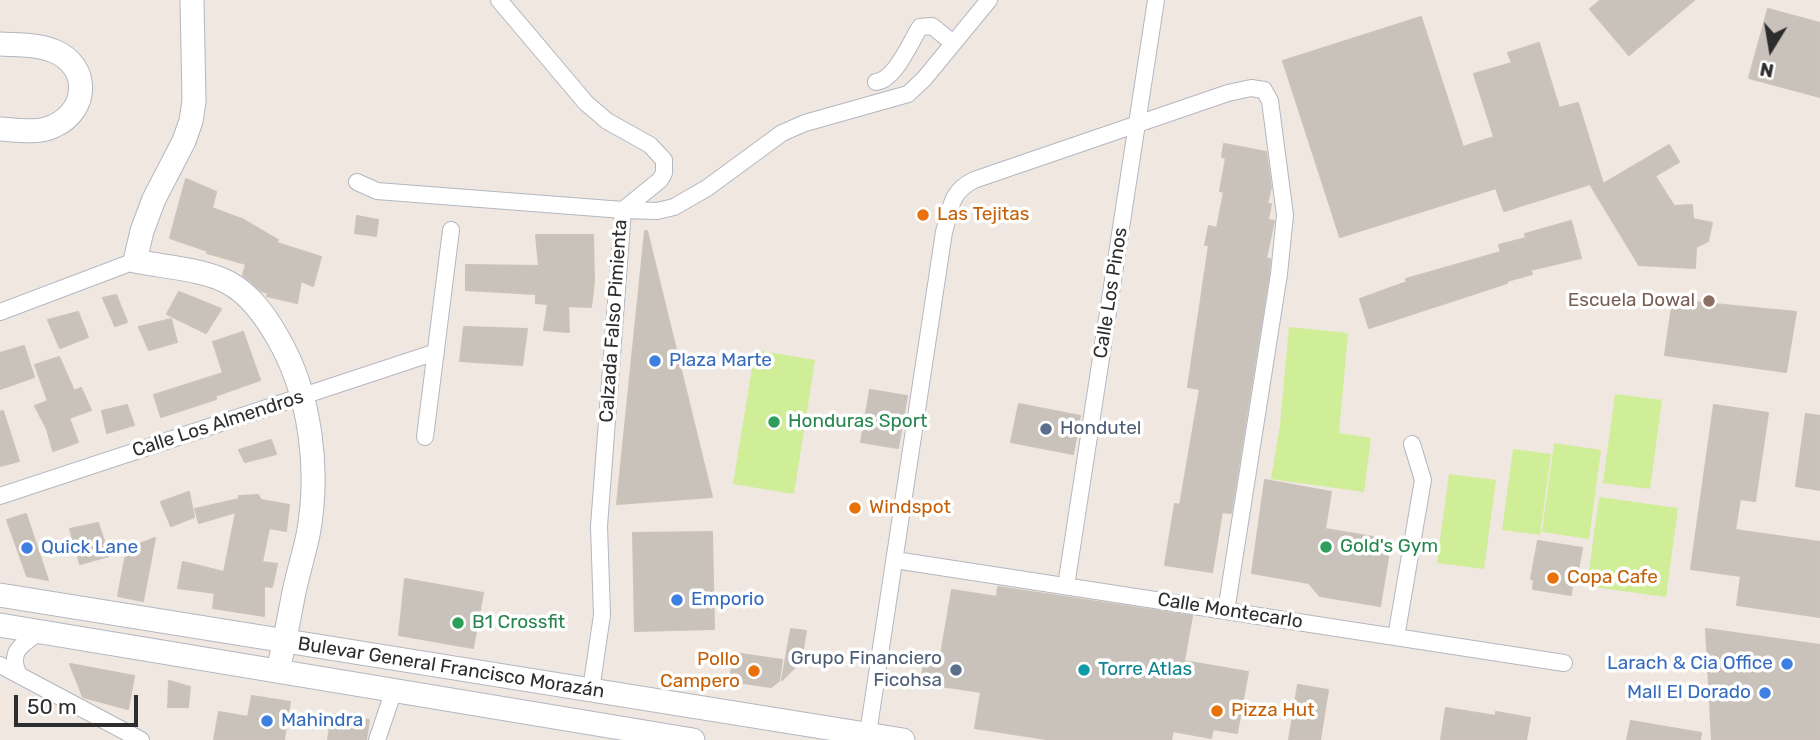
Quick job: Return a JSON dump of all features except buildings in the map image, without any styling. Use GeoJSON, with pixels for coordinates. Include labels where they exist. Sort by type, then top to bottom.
{"type":"FeatureCollection","features":[{"type":"Feature","properties":{"kind":"main road"},"geometry":{"type":"LineString","coordinates":[[192,0],[194,101],[191,121],[184,141],[153,199],[135,261],[227,281],[246,294],[269,322],[288,355],[302,397],[309,433],[313,483],[308,534],[278,671]]}},
{"type":"Feature","properties":{"kind":"main road"},"geometry":{"type":"LineString","coordinates":[[0,44],[42,47],[57,52],[76,68],[82,82],[81,98],[72,114],[54,126],[37,131],[0,129]]}},
{"type":"Feature","properties":{"kind":"main road","name":"Bulevar General Francisco Morazán"},"geometry":{"type":"LineString","coordinates":[[0,595],[867,737],[903,740]]}},
{"type":"Feature","properties":{"kind":"main road","name":"Bulevar General Francisco Morazán"},"geometry":{"type":"LineString","coordinates":[[0,625],[694,740]]}},
{"type":"Feature","properties":{"kind":"street","name":"Calzada Falso Pimienta"},"geometry":{"type":"LineString","coordinates":[[499,0],[586,103],[607,121],[650,145],[664,160],[664,173],[660,180],[623,210],[599,526],[602,615],[591,690]]}},
{"type":"Feature","properties":{"kind":"street"},"geometry":{"type":"LineString","coordinates":[[983,0],[989,0]]}},
{"type":"Feature","properties":{"kind":"street"},"geometry":{"type":"LineString","coordinates":[[358,182],[377,191],[623,210],[657,211],[674,207],[707,188],[782,133],[805,123],[908,94],[989,0]]}},
{"type":"Feature","properties":{"kind":"street","name":"Calle Los Pinos"},"geometry":{"type":"LineString","coordinates":[[1066,586],[1156,0]]}},
{"type":"Feature","properties":{"kind":"street"},"geometry":{"type":"LineString","coordinates":[[876,82],[891,75],[919,27],[932,26],[953,43]]}},
{"type":"Feature","properties":{"kind":"street"},"geometry":{"type":"LineString","coordinates":[[867,737],[944,232],[953,197],[961,186],[974,180],[1136,123],[1251,88],[1264,90],[1270,101],[1285,215],[1279,274],[1226,611]]}},
{"type":"Feature","properties":{"kind":"street"},"geometry":{"type":"LineString","coordinates":[[425,436],[451,230]]}},
{"type":"Feature","properties":{"kind":"street"},"geometry":{"type":"LineString","coordinates":[[0,312],[135,261]]}},
{"type":"Feature","properties":{"kind":"street","name":"Calle Los Almendros"},"geometry":{"type":"LineString","coordinates":[[0,496],[436,352]]}},
{"type":"Feature","properties":{"kind":"street"},"geometry":{"type":"LineString","coordinates":[[1396,637],[1423,480],[1412,444]]}},
{"type":"Feature","properties":{"kind":"street","name":"Calle Montecarlo"},"geometry":{"type":"LineString","coordinates":[[895,560],[1564,663]]}},
{"type":"Feature","properties":{"kind":"street"},"geometry":{"type":"LineString","coordinates":[[19,675],[14,664],[15,654],[41,631]]}},
{"type":"Feature","properties":{"kind":"street"},"geometry":{"type":"LineString","coordinates":[[0,664],[141,740]]}},
{"type":"Feature","properties":{"kind":"street"},"geometry":{"type":"LineString","coordinates":[[377,740],[394,690]]}},
{"type":"Feature","properties":{"kind":"green space"},"geometry":{"type":"Polygon","coordinates":[[[1289,327],[1348,333],[1339,433],[1371,438],[1364,492],[1271,479],[1280,425],[1289,327]]]}},
{"type":"Feature","properties":{"kind":"green space","name":"Honduras Sport"},"geometry":{"type":"Polygon","coordinates":[[[755,350],[815,360],[794,494],[733,484],[755,350]]]}},
{"type":"Feature","properties":{"kind":"green space"},"geometry":{"type":"Polygon","coordinates":[[[1615,394],[1662,400],[1650,489],[1603,483],[1615,394]]]}},
{"type":"Feature","properties":{"kind":"green space"},"geometry":{"type":"Polygon","coordinates":[[[1554,443],[1601,450],[1589,539],[1542,532],[1554,443]]]}},
{"type":"Feature","properties":{"kind":"green space"},"geometry":{"type":"Polygon","coordinates":[[[1513,449],[1551,454],[1540,535],[1502,530],[1513,449]]]}},
{"type":"Feature","properties":{"kind":"green space"},"geometry":{"type":"Polygon","coordinates":[[[1449,474],[1496,480],[1484,569],[1437,563],[1449,474]]]}},
{"type":"Feature","properties":{"kind":"green space"},"geometry":{"type":"Polygon","coordinates":[[[1599,497],[1678,508],[1666,597],[1587,586],[1599,497]]]}},
{"type":"Feature","properties":{"kind":"place","name":"Las Tejitas"},"geometry":{"type":"Point","coordinates":[923,215]}},
{"type":"Feature","properties":{"kind":"place","name":"Escuela Dowal"},"geometry":{"type":"Point","coordinates":[1709,301]}},
{"type":"Feature","properties":{"kind":"place","name":"Plaza Marte"},"geometry":{"type":"Point","coordinates":[655,361]}},
{"type":"Feature","properties":{"kind":"place","name":"Honduras Sport"},"geometry":{"type":"Point","coordinates":[774,422]}},
{"type":"Feature","properties":{"kind":"place","name":"Hondutel"},"geometry":{"type":"Point","coordinates":[1046,429]}},
{"type":"Feature","properties":{"kind":"place","name":"Windspot"},"geometry":{"type":"Point","coordinates":[855,508]}},
{"type":"Feature","properties":{"kind":"place","name":"Gold's Gym"},"geometry":{"type":"Point","coordinates":[1326,547]}},
{"type":"Feature","properties":{"kind":"place","name":"Quick Lane"},"geometry":{"type":"Point","coordinates":[27,548]}},
{"type":"Feature","properties":{"kind":"place","name":"Copa Cafe"},"geometry":{"type":"Point","coordinates":[1553,578]}},
{"type":"Feature","properties":{"kind":"place","name":"Emporio"},"geometry":{"type":"Point","coordinates":[677,600]}},
{"type":"Feature","properties":{"kind":"place","name":"B1 Crossfit"},"geometry":{"type":"Point","coordinates":[458,623]}},
{"type":"Feature","properties":{"kind":"place","name":"Larach & Cia Office"},"geometry":{"type":"Point","coordinates":[1787,664]}},
{"type":"Feature","properties":{"kind":"place","name":"Grupo Financiero Ficohsa"},"geometry":{"type":"Point","coordinates":[956,670]}},
{"type":"Feature","properties":{"kind":"place","name":"Torre Atlas"},"geometry":{"type":"Point","coordinates":[1084,670]}},
{"type":"Feature","properties":{"kind":"place","name":"Pollo Campero"},"geometry":{"type":"Point","coordinates":[754,671]}},
{"type":"Feature","properties":{"kind":"place","name":"Mall El Dorado"},"geometry":{"type":"Point","coordinates":[1765,693]}},
{"type":"Feature","properties":{"kind":"place","name":"Pizza Hut"},"geometry":{"type":"Point","coordinates":[1217,711]}},
{"type":"Feature","properties":{"kind":"place","name":"Mahindra"},"geometry":{"type":"Point","coordinates":[267,721]}}]}
